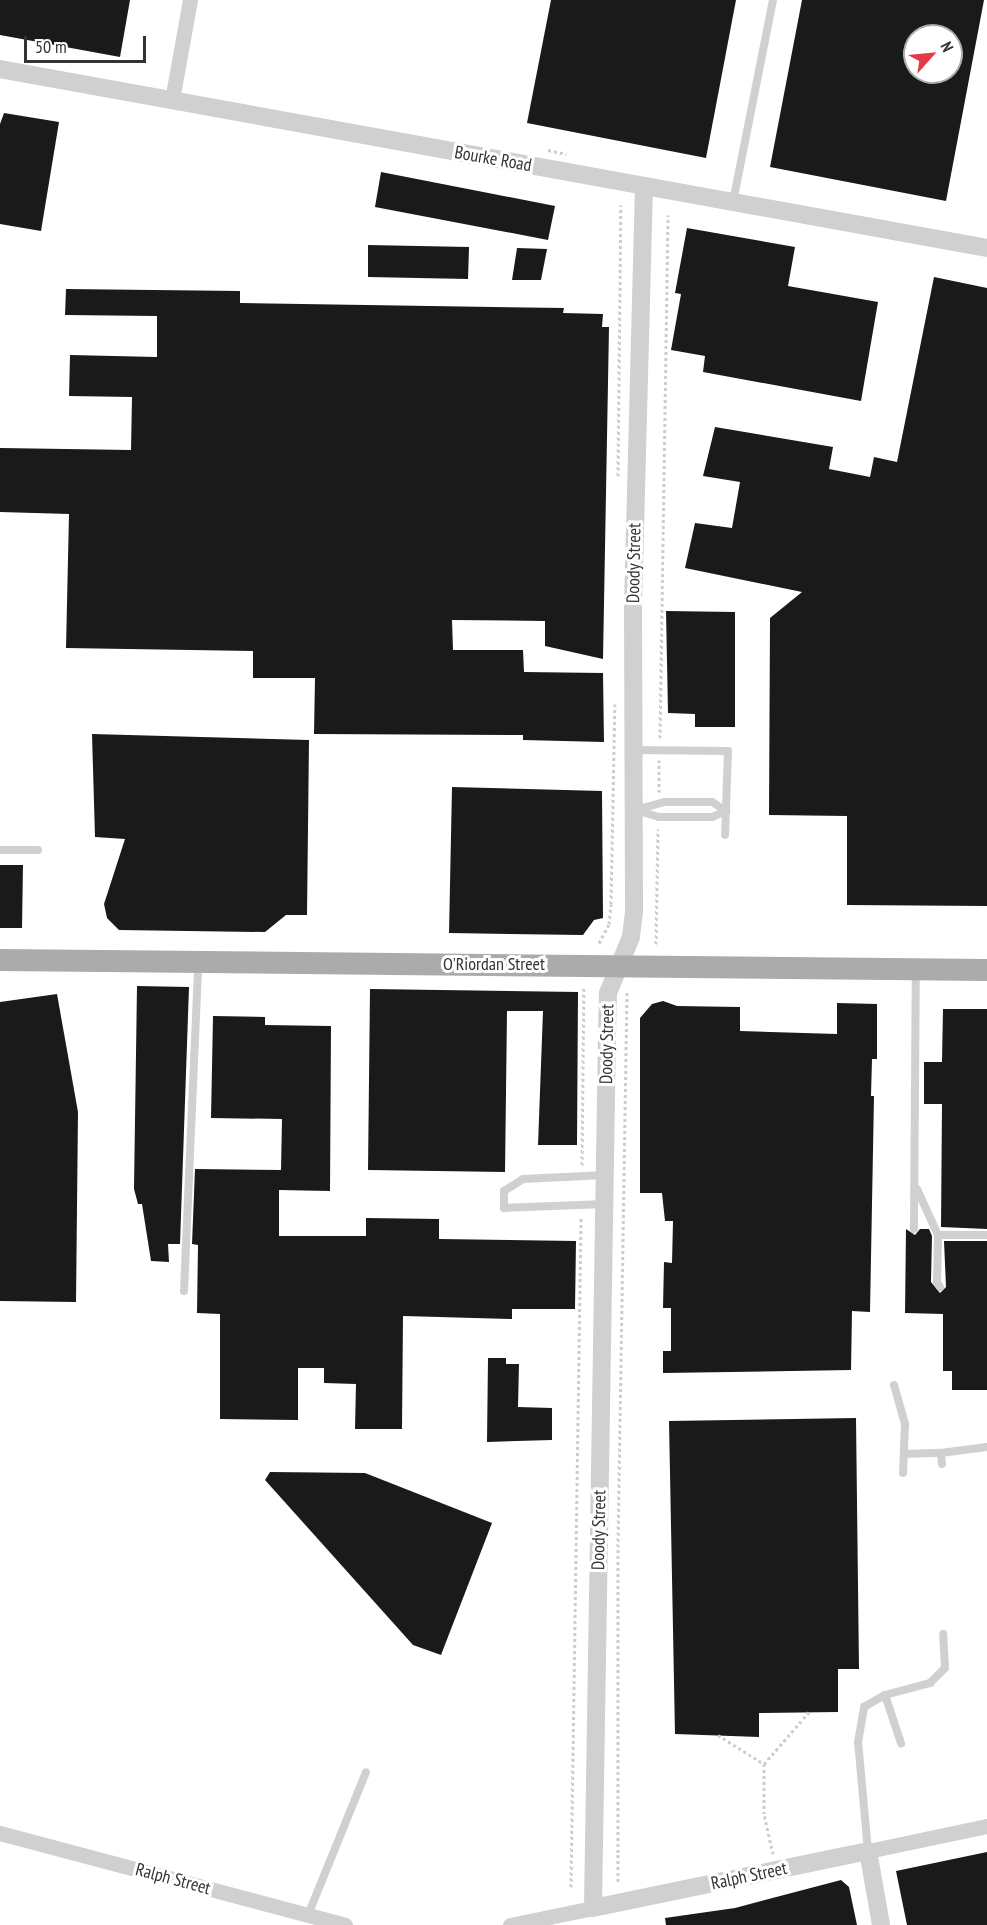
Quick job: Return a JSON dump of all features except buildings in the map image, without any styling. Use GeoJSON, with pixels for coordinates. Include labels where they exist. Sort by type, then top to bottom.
{"type":"FeatureCollection","features":[{"type":"Feature","properties":{"kind":"main road","name":"O'Riordan Street"},"geometry":{"type":"LineString","coordinates":[[0,960],[987,970]]}},
{"type":"Feature","properties":{"kind":"street"},"geometry":{"type":"LineString","coordinates":[[172,100],[190,0]]}},
{"type":"Feature","properties":{"kind":"street","name":"Bourke Road"},"geometry":{"type":"LineString","coordinates":[[0,69],[987,248]]}},
{"type":"Feature","properties":{"kind":"street","name":"Doody Street"},"geometry":{"type":"LineString","coordinates":[[593,1908],[608,993],[631,937],[634,912],[634,750],[644,186]]}},
{"type":"Feature","properties":{"kind":"street","name":"Ralph Street"},"geometry":{"type":"LineString","coordinates":[[510,1925],[987,1826]]}},
{"type":"Feature","properties":{"kind":"street","name":"Ralph Street"},"geometry":{"type":"LineString","coordinates":[[0,1833],[345,1925]]}},
{"type":"Feature","properties":{"kind":"street"},"geometry":{"type":"LineString","coordinates":[[868,1851],[881,1925]]}},
{"type":"Feature","properties":{"kind":"lane"},"geometry":{"type":"LineString","coordinates":[[733,202],[773,0]]}},
{"type":"Feature","properties":{"kind":"lane"},"geometry":{"type":"LineString","coordinates":[[634,750],[728,751],[725,835]]}},
{"type":"Feature","properties":{"kind":"lane"},"geometry":{"type":"LineString","coordinates":[[635,810],[659,804],[712,802],[726,811]]}},
{"type":"Feature","properties":{"kind":"lane"},"geometry":{"type":"LineString","coordinates":[[635,810],[658,817],[712,817],[726,811]]}},
{"type":"Feature","properties":{"kind":"lane"},"geometry":{"type":"LineString","coordinates":[[0,850],[38,850]]}},
{"type":"Feature","properties":{"kind":"lane"},"geometry":{"type":"LineString","coordinates":[[184,1291],[198,961]]}},
{"type":"Feature","properties":{"kind":"lane"},"geometry":{"type":"LineString","coordinates":[[914,1229],[916,970]]}},
{"type":"Feature","properties":{"kind":"lane"},"geometry":{"type":"LineString","coordinates":[[605,1204],[504,1208],[504,1191],[523,1179],[606,1175]]}},
{"type":"Feature","properties":{"kind":"lane"},"geometry":{"type":"LineString","coordinates":[[915,1185],[938,1235],[937,1282],[940,1287]]}},
{"type":"Feature","properties":{"kind":"lane"},"geometry":{"type":"LineString","coordinates":[[938,1235],[987,1235]]}},
{"type":"Feature","properties":{"kind":"lane"},"geometry":{"type":"LineString","coordinates":[[894,1385],[905,1424],[903,1473]]}},
{"type":"Feature","properties":{"kind":"lane"},"geometry":{"type":"LineString","coordinates":[[904,1454],[941,1453],[987,1447]]}},
{"type":"Feature","properties":{"kind":"lane"},"geometry":{"type":"LineString","coordinates":[[941,1453],[942,1464]]}},
{"type":"Feature","properties":{"kind":"lane"},"geometry":{"type":"LineString","coordinates":[[868,1851],[858,1742],[864,1707],[885,1695],[930,1683],[945,1668],[943,1634]]}},
{"type":"Feature","properties":{"kind":"lane"},"geometry":{"type":"LineString","coordinates":[[885,1695],[901,1743]]}},
{"type":"Feature","properties":{"kind":"lane"},"geometry":{"type":"LineString","coordinates":[[308,1915],[366,1772]]}},
{"type":"Feature","properties":{"kind":"path","name":"Doody Street"},"geometry":{"type":"LineString","coordinates":[[659,804],[668,215]]}},
{"type":"Feature","properties":{"kind":"path"},"geometry":{"type":"LineString","coordinates":[[657,944],[658,817]]}},
{"type":"Feature","properties":{"kind":"path","name":"Doody Street"},"geometry":{"type":"LineString","coordinates":[[582,1176],[584,987]]}},
{"type":"Feature","properties":{"kind":"path","name":"Doody Street"},"geometry":{"type":"LineString","coordinates":[[618,1882],[626,988]]}},
{"type":"Feature","properties":{"kind":"path","name":"Doody Street"},"geometry":{"type":"LineString","coordinates":[[571,1887],[582,1205]]}},
{"type":"Feature","properties":{"kind":"path"},"geometry":{"type":"LineString","coordinates":[[777,1870],[764,1814],[764,1764],[809,1712]]}},
{"type":"Feature","properties":{"kind":"path"},"geometry":{"type":"LineString","coordinates":[[718,1736],[764,1764]]}}]}
